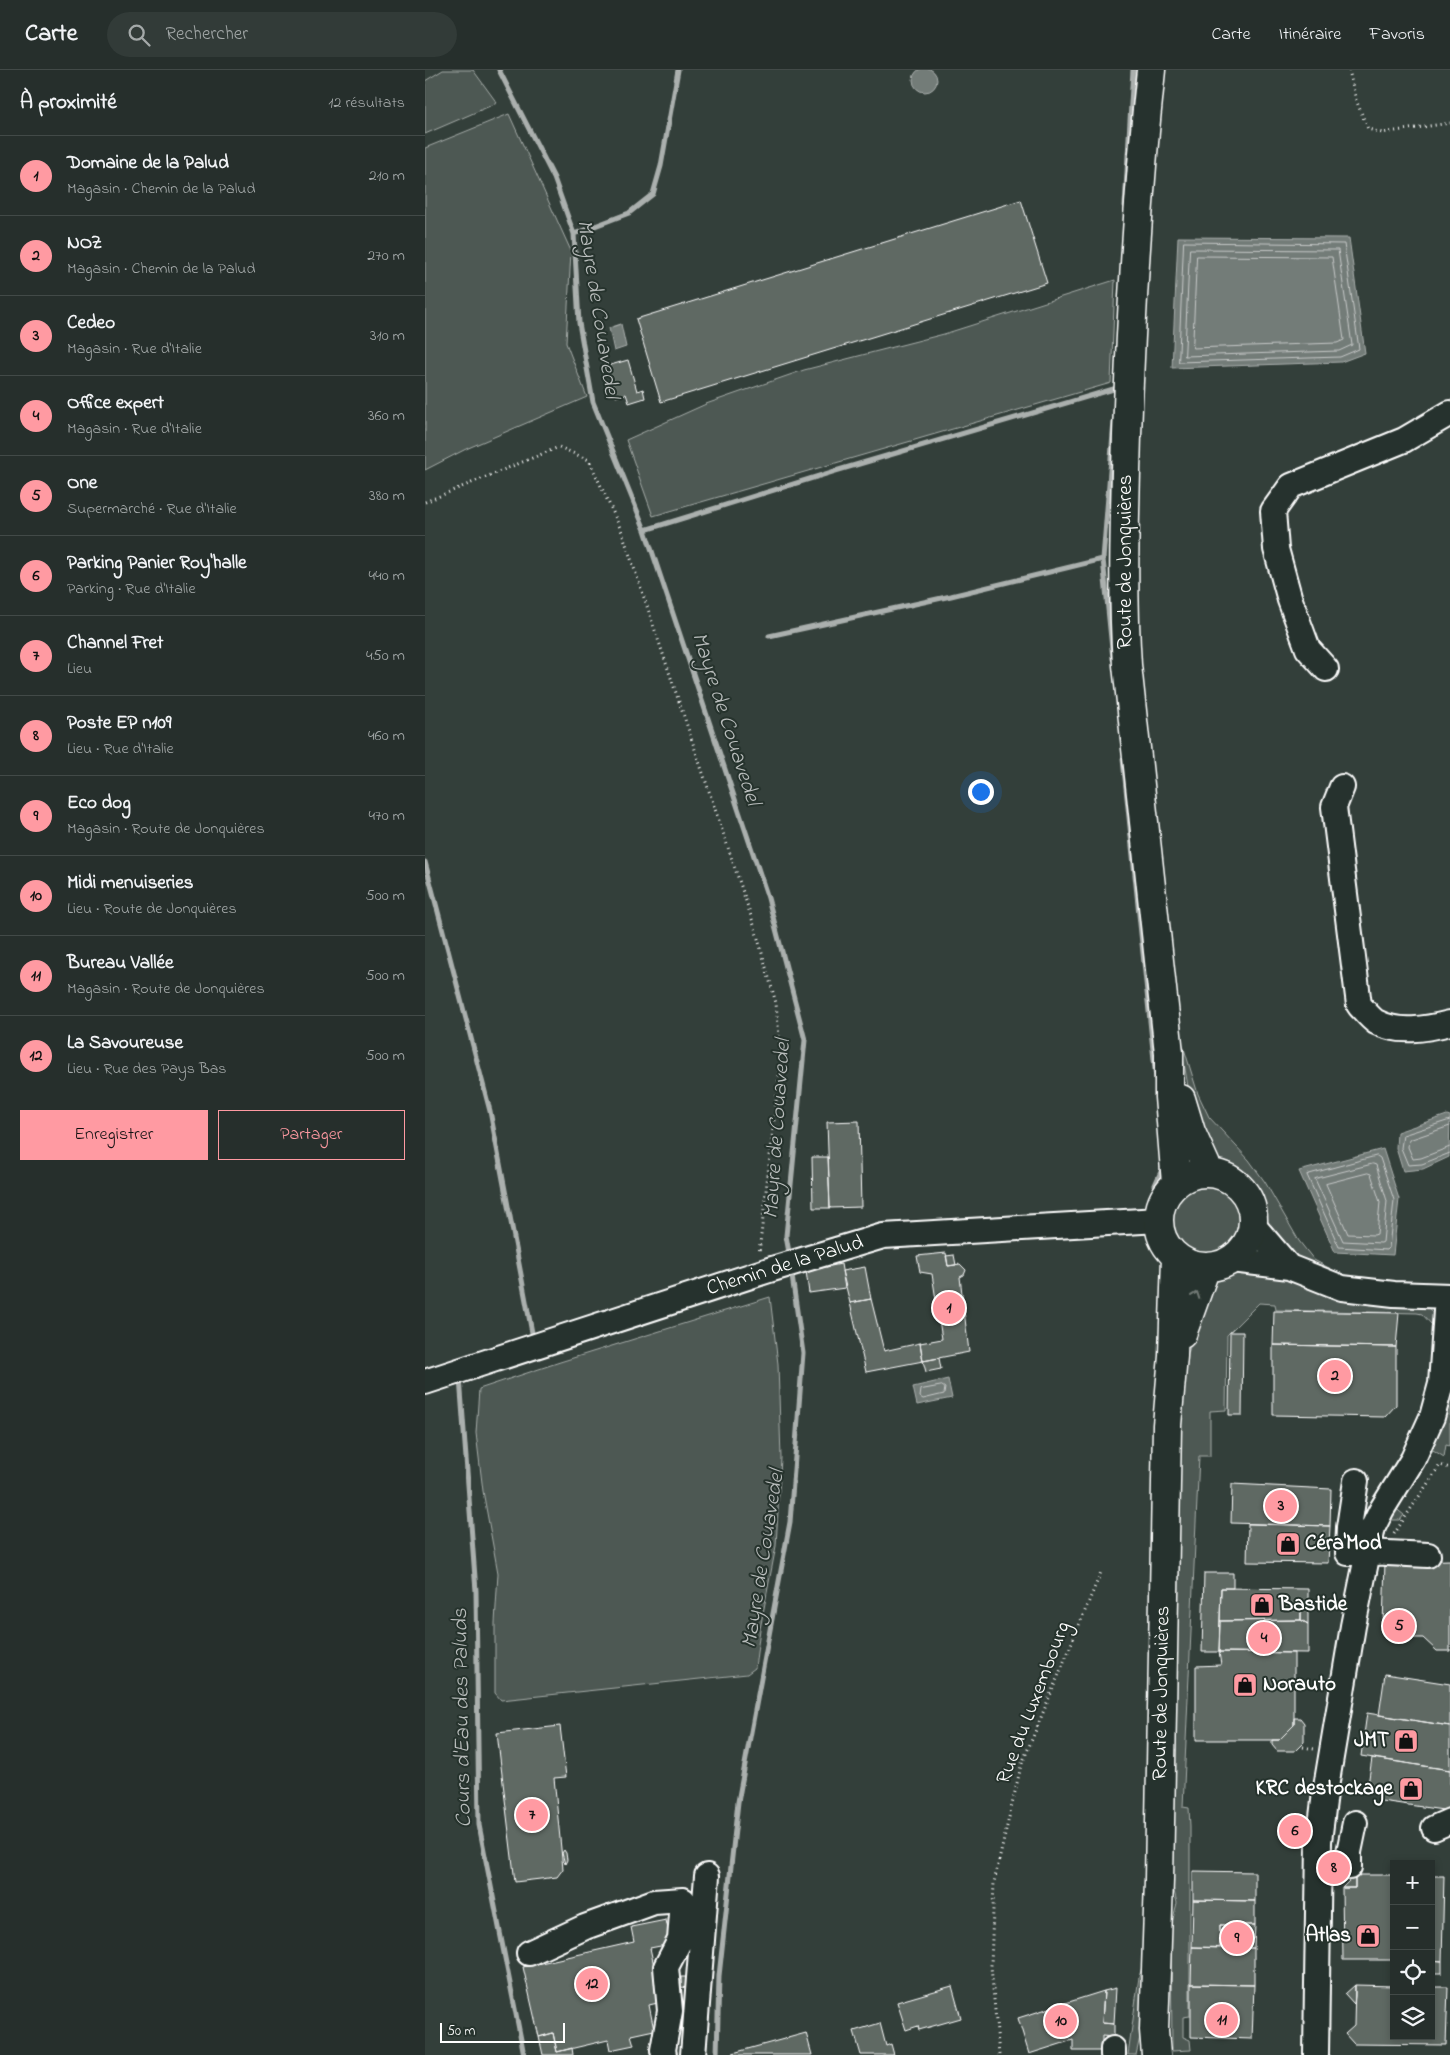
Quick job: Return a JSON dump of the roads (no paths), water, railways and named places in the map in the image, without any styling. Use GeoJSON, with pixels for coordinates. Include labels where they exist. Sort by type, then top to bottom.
{"type":"FeatureCollection","features":[{"type":"Feature","properties":{"kind":"main road","name":"Route de Jonquières"},"geometry":{"type":"LineString","coordinates":[[1151,70],[1140,168],[1133,282],[1127,416],[1123,610],[1127,665],[1169,1054],[1169,1097],[1176,1183]]}},
{"type":"Feature","properties":{"kind":"main road","name":"Route de Jonquières"},"geometry":{"type":"LineString","coordinates":[[1169,1054],[1191,1132],[1209,1172]]}},
{"type":"Feature","properties":{"kind":"main road"},"geometry":{"type":"LineString","coordinates":[[1219,1263],[1191,1265],[1175,1256],[1168,1248],[1161,1235],[1159,1220],[1161,1206],[1167,1193],[1176,1183],[1195,1174],[1209,1172],[1221,1175],[1233,1180],[1242,1189],[1249,1200],[1253,1212],[1253,1225]]}},
{"type":"Feature","properties":{"kind":"main road","name":"Route de Jonquières"},"geometry":{"type":"LineString","coordinates":[[1173,1356],[1219,1263],[1242,1250],[1250,1238],[1253,1225]]}},
{"type":"Feature","properties":{"kind":"main road","name":"Route de Jonquières"},"geometry":{"type":"LineString","coordinates":[[1153,2047],[1159,1880],[1167,1425],[1173,1356],[1175,1256]]}},
{"type":"Feature","properties":{"kind":"street"},"geometry":{"type":"LineString","coordinates":[[1326,669],[1308,650],[1290,600],[1276,548],[1273,511],[1291,486],[1404,440],[1450,412]]}},
{"type":"Feature","properties":{"kind":"street"},"geometry":{"type":"LineString","coordinates":[[1342,787],[1334,807],[1359,1005],[1375,1022],[1407,1030],[1434,1028],[1450,1023]]}},
{"type":"Feature","properties":{"kind":"street","name":"Chemin de la Palud"},"geometry":{"type":"LineString","coordinates":[[425,1382],[763,1272],[883,1236],[1159,1220]]}},
{"type":"Feature","properties":{"kind":"street"},"geometry":{"type":"LineString","coordinates":[[1253,1225],[1289,1267]]}},
{"type":"Feature","properties":{"kind":"street"},"geometry":{"type":"LineString","coordinates":[[1219,1263],[1289,1267],[1341,1288],[1394,1294],[1449,1296],[1441,1384],[1432,1417],[1413,1459],[1381,1509],[1373,1527],[1353,1626],[1325,1793],[1319,1841],[1316,2055]]}},
{"type":"Feature","properties":{"kind":"street"},"geometry":{"type":"LineString","coordinates":[[1356,1481],[1349,1527],[1348,1554],[1367,1552],[1428,1555]]}},
{"type":"Feature","properties":{"kind":"street"},"geometry":{"type":"LineString","coordinates":[[1349,1867],[1349,1852],[1355,1823]]}},
{"type":"Feature","properties":{"kind":"street"},"geometry":{"type":"LineString","coordinates":[[693,2055],[707,1876]]}},
{"type":"Feature","properties":{"kind":"street"},"geometry":{"type":"LineString","coordinates":[[529,1954],[585,1926],[654,1902],[683,1900],[680,1940],[666,1967],[670,2011],[663,2050],[664,2055]]}},
{"type":"Feature","properties":{"kind":"water"},"geometry":{"type":"Polygon","coordinates":[[[925,68],[930,69],[936,75],[936,85],[930,91],[925,92],[920,91],[914,85],[913,80],[914,75],[920,69],[925,68]]]}},
{"type":"Feature","properties":{"kind":"water"},"geometry":{"type":"Polygon","coordinates":[[[1178,237],[1349,238],[1365,353],[1341,362],[1172,368],[1178,237]]]}},
{"type":"Feature","properties":{"kind":"water"},"geometry":{"type":"Polygon","coordinates":[[[621,324],[626,347],[614,351],[609,328],[621,324]]]}},
{"type":"Feature","properties":{"kind":"water"},"geometry":{"type":"Polygon","coordinates":[[[1447,1115],[1450,1116],[1449,1157],[1423,1169],[1403,1171],[1396,1148],[1397,1132],[1447,1115]]]}},
{"type":"Feature","properties":{"kind":"water"},"geometry":{"type":"Polygon","coordinates":[[[1383,1149],[1399,1199],[1393,1255],[1335,1252],[1299,1171],[1383,1149]]]}},
{"type":"Feature","properties":{"kind":"water"},"geometry":{"type":"Polygon","coordinates":[[[948,1379],[952,1398],[917,1405],[913,1387],[948,1379]]]}},
{"type":"Feature","properties":{"kind":"waterway","name":"Mayre de Couavedel"},"geometry":{"type":"LineString","coordinates":[[499,70],[554,178],[574,234],[579,323],[593,402],[645,530],[768,898],[805,1040],[786,1236],[790,1258]]}},
{"type":"Feature","properties":{"kind":"waterway"},"geometry":{"type":"LineString","coordinates":[[574,234],[629,213],[653,194],[661,166],[678,70]]}},
{"type":"Feature","properties":{"kind":"waterway"},"geometry":{"type":"LineString","coordinates":[[1125,206],[1133,70]]}},
{"type":"Feature","properties":{"kind":"waterway"},"geometry":{"type":"LineString","coordinates":[[645,530],[832,472],[1117,388]]}},
{"type":"Feature","properties":{"kind":"waterway"},"geometry":{"type":"LineString","coordinates":[[1113,659],[1103,559],[1114,421]]}},
{"type":"Feature","properties":{"kind":"waterway"},"geometry":{"type":"LineString","coordinates":[[769,636],[951,596],[1103,559]]}},
{"type":"Feature","properties":{"kind":"waterway"},"geometry":{"type":"LineString","coordinates":[[1123,759],[1156,1079]]}},
{"type":"Feature","properties":{"kind":"waterway"},"geometry":{"type":"LineString","coordinates":[[425,862],[490,1111],[533,1338]]}},
{"type":"Feature","properties":{"kind":"waterway"},"geometry":{"type":"LineString","coordinates":[[1155,1185],[1164,1165]]}},
{"type":"Feature","properties":{"kind":"waterway","name":"Mayre de Couavedel"},"geometry":{"type":"LineString","coordinates":[[717,2055],[719,1976],[738,1802],[790,1522],[803,1353],[791,1269]]}},
{"type":"Feature","properties":{"kind":"waterway","name":"Cours d'Eau des Paluds"},"geometry":{"type":"LineString","coordinates":[[460,1378],[476,1591],[479,1825],[524,2055]]}},
{"type":"Feature","properties":{"kind":"place","name":"Domaine de la Palud"},"geometry":{"type":"Point","coordinates":[949,1308]}},
{"type":"Feature","properties":{"kind":"place","name":"NOZ"},"geometry":{"type":"Point","coordinates":[1335,1376]}},
{"type":"Feature","properties":{"kind":"place","name":"Cedeo"},"geometry":{"type":"Point","coordinates":[1281,1506]}},
{"type":"Feature","properties":{"kind":"place","name":"Céra'Mod"},"geometry":{"type":"Point","coordinates":[1288,1544]}},
{"type":"Feature","properties":{"kind":"place","name":"Bastide"},"geometry":{"type":"Point","coordinates":[1262,1605]}},
{"type":"Feature","properties":{"kind":"place","name":"One"},"geometry":{"type":"Point","coordinates":[1399,1626]}},
{"type":"Feature","properties":{"kind":"place","name":"Office expert"},"geometry":{"type":"Point","coordinates":[1264,1638]}},
{"type":"Feature","properties":{"kind":"place","name":"Norauto"},"geometry":{"type":"Point","coordinates":[1245,1685]}},
{"type":"Feature","properties":{"kind":"place","name":"JMT"},"geometry":{"type":"Point","coordinates":[1406,1741]}},
{"type":"Feature","properties":{"kind":"place","name":"KRC destockage"},"geometry":{"type":"Point","coordinates":[1411,1789]}},
{"type":"Feature","properties":{"kind":"place","name":"Channel Fret"},"geometry":{"type":"Point","coordinates":[532,1815]}},
{"type":"Feature","properties":{"kind":"place","name":"Parking Panier Roy'halle"},"geometry":{"type":"Point","coordinates":[1295,1831]}},
{"type":"Feature","properties":{"kind":"place","name":"Poste EP n109"},"geometry":{"type":"Point","coordinates":[1334,1868]}},
{"type":"Feature","properties":{"kind":"place","name":"Atlas"},"geometry":{"type":"Point","coordinates":[1368,1936]}},
{"type":"Feature","properties":{"kind":"place","name":"Eco dog"},"geometry":{"type":"Point","coordinates":[1237,1938]}},
{"type":"Feature","properties":{"kind":"place","name":"La Savoureuse"},"geometry":{"type":"Point","coordinates":[592,1984]}},
{"type":"Feature","properties":{"kind":"place","name":"Bureau Vallée"},"geometry":{"type":"Point","coordinates":[1222,2020]}},
{"type":"Feature","properties":{"kind":"place","name":"Midi menuiseries"},"geometry":{"type":"Point","coordinates":[1061,2021]}}]}
